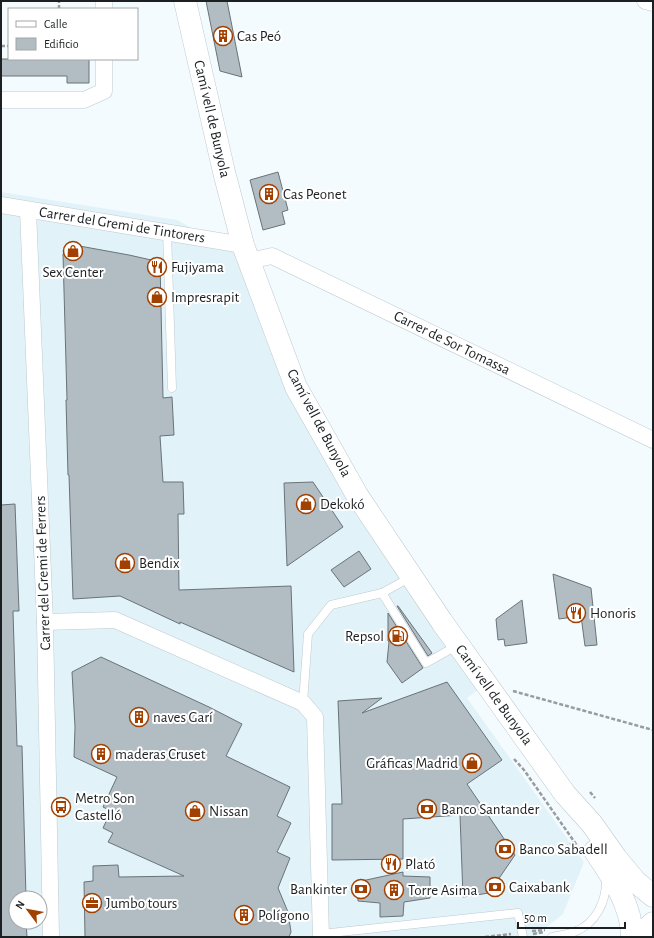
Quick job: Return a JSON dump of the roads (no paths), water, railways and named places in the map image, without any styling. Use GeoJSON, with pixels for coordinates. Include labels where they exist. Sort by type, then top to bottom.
{"type":"FeatureCollection","features":[{"type":"Feature","properties":{"kind":"main road","name":"Camí vell de Bunyola"},"geometry":{"type":"LineString","coordinates":[[185,1],[224,172],[246,253],[296,387],[357,495],[458,645],[565,794]]}},
{"type":"Feature","properties":{"kind":"main road"},"geometry":{"type":"LineString","coordinates":[[565,794],[582,831],[582,842],[603,862],[638,932]]}},
{"type":"Feature","properties":{"kind":"main road"},"geometry":{"type":"LineString","coordinates":[[565,794],[592,824],[609,849],[636,882],[653,896]]}},
{"type":"Feature","properties":{"kind":"street"},"geometry":{"type":"LineString","coordinates":[[645,1],[653,3]]}},
{"type":"Feature","properties":{"kind":"street"},"geometry":{"type":"LineString","coordinates":[[1,100],[84,100],[104,91],[104,60]]}},
{"type":"Feature","properties":{"kind":"street","name":"Carrer del Gremi de Tintorers"},"geometry":{"type":"LineString","coordinates":[[1,205],[167,232],[246,253]]}},
{"type":"Feature","properties":{"kind":"street","name":"Carrer del Gremi de Ferrers"},"geometry":{"type":"LineString","coordinates":[[28,210],[45,622],[51,937]]}},
{"type":"Feature","properties":{"kind":"street","name":"Carrer de Sor Tomassa"},"geometry":{"type":"LineString","coordinates":[[246,253],[272,256],[653,440]]}},
{"type":"Feature","properties":{"kind":"street"},"geometry":{"type":"LineString","coordinates":[[45,622],[115,620],[303,703],[315,717],[321,936]]}},
{"type":"Feature","properties":{"kind":"lane"},"geometry":{"type":"LineString","coordinates":[[167,232],[172,388]]}},
{"type":"Feature","properties":{"kind":"lane"},"geometry":{"type":"LineString","coordinates":[[303,703],[308,634],[331,605],[382,593],[411,576]]}},
{"type":"Feature","properties":{"kind":"lane"},"geometry":{"type":"LineString","coordinates":[[382,593],[426,663],[458,645]]}},
{"type":"Feature","properties":{"kind":"lane"},"geometry":{"type":"LineString","coordinates":[[551,932],[572,933],[578,931],[588,924],[597,914],[604,902],[606,889],[606,874],[603,862]]}},
{"type":"Feature","properties":{"kind":"lane"},"geometry":{"type":"LineString","coordinates":[[321,936],[518,913],[522,935]]}},
{"type":"Feature","properties":{"kind":"place","name":"Cas Peó"},"geometry":{"type":"Point","coordinates":[223,36]}},
{"type":"Feature","properties":{"kind":"place","name":"Cas Peonet"},"geometry":{"type":"Point","coordinates":[269,194]}},
{"type":"Feature","properties":{"kind":"place","name":"Sex Center"},"geometry":{"type":"Point","coordinates":[73,251]}},
{"type":"Feature","properties":{"kind":"place","name":"Fujiyama"},"geometry":{"type":"Point","coordinates":[157,267]}},
{"type":"Feature","properties":{"kind":"place","name":"Impresrapit"},"geometry":{"type":"Point","coordinates":[157,297]}},
{"type":"Feature","properties":{"kind":"place","name":"Dekokó"},"geometry":{"type":"Point","coordinates":[306,504]}},
{"type":"Feature","properties":{"kind":"place","name":"Bendix"},"geometry":{"type":"Point","coordinates":[125,563]}},
{"type":"Feature","properties":{"kind":"place","name":"Honoris"},"geometry":{"type":"Point","coordinates":[576,613]}},
{"type":"Feature","properties":{"kind":"place","name":"Repsol"},"geometry":{"type":"Point","coordinates":[398,636]}},
{"type":"Feature","properties":{"kind":"place","name":"naves Garí"},"geometry":{"type":"Point","coordinates":[139,717]}},
{"type":"Feature","properties":{"kind":"place","name":"maderas Cruset"},"geometry":{"type":"Point","coordinates":[101,754]}},
{"type":"Feature","properties":{"kind":"place","name":"Gráficas Madrid"},"geometry":{"type":"Point","coordinates":[472,763]}},
{"type":"Feature","properties":{"kind":"place","name":"Metro Son Castelló"},"geometry":{"type":"Point","coordinates":[61,807]}},
{"type":"Feature","properties":{"kind":"place","name":"Banco Santander"},"geometry":{"type":"Point","coordinates":[427,809]}},
{"type":"Feature","properties":{"kind":"place","name":"Nissan"},"geometry":{"type":"Point","coordinates":[195,811]}},
{"type":"Feature","properties":{"kind":"place","name":"Banco Sabadell"},"geometry":{"type":"Point","coordinates":[505,849]}},
{"type":"Feature","properties":{"kind":"place","name":"Plató"},"geometry":{"type":"Point","coordinates":[391,864]}},
{"type":"Feature","properties":{"kind":"place","name":"Caixabank"},"geometry":{"type":"Point","coordinates":[495,887]}},
{"type":"Feature","properties":{"kind":"place","name":"Bankinter"},"geometry":{"type":"Point","coordinates":[361,889]}},
{"type":"Feature","properties":{"kind":"place","name":"Torre Asima"},"geometry":{"type":"Point","coordinates":[394,890]}},
{"type":"Feature","properties":{"kind":"place","name":"Jumbo tours"},"geometry":{"type":"Point","coordinates":[92,903]}},
{"type":"Feature","properties":{"kind":"place","name":"Polígono"},"geometry":{"type":"Point","coordinates":[244,915]}}]}
